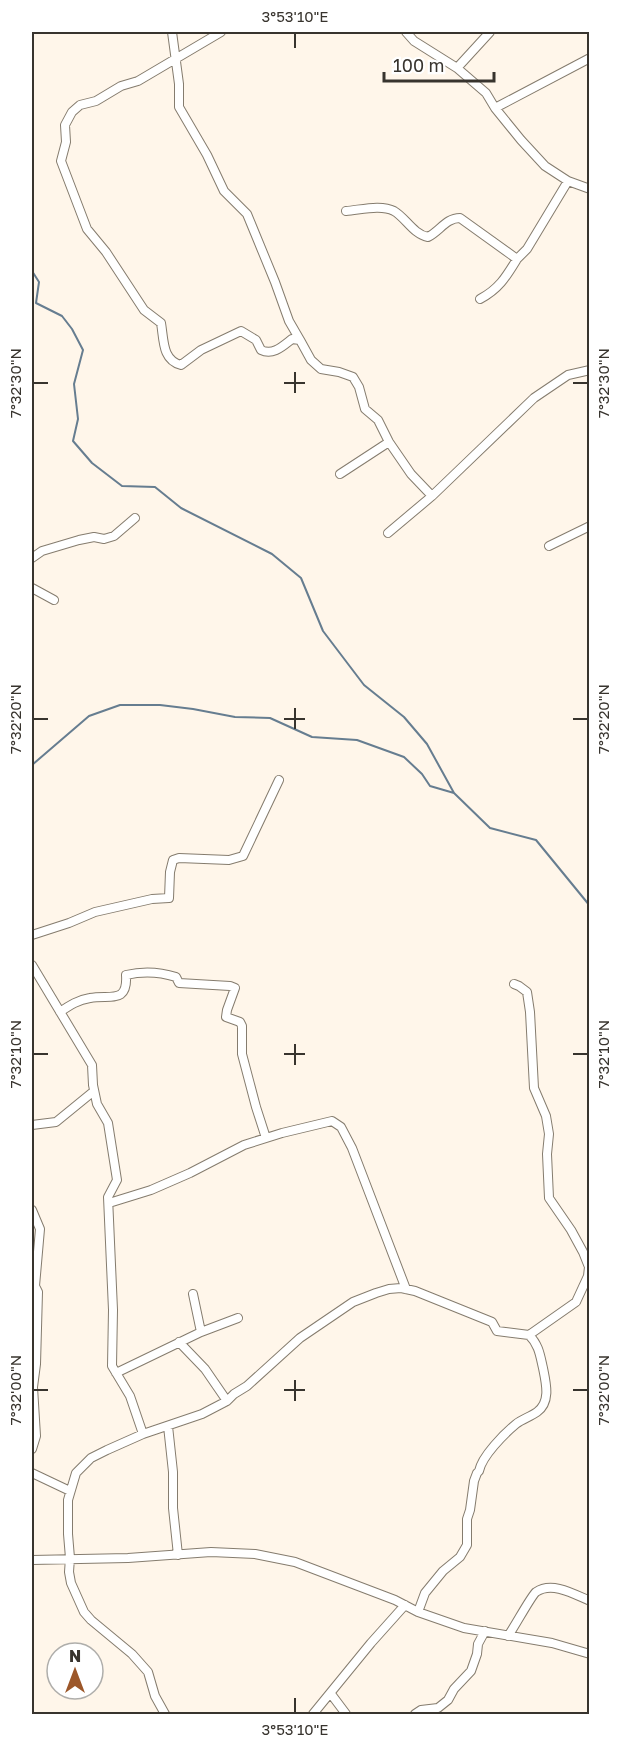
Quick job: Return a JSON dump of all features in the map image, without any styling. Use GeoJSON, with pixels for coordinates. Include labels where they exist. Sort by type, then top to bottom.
{"type":"FeatureCollection","features":[{"type":"Feature","properties":{"kind":"street"},"geometry":{"type":"LineString","coordinates":[[172,32],[179,84],[179,107],[207,155],[224,191],[247,214],[289,321],[312,360],[321,369],[353,377],[359,387],[364,409],[378,420],[389,442],[411,474],[432,496]]}},
{"type":"Feature","properties":{"kind":"street"},"geometry":{"type":"LineString","coordinates":[[221,32],[138,81],[121,86],[96,101],[80,105],[72,112],[64,125],[66,142],[61,161],[87,229],[106,252],[144,310],[161,323],[167,356],[174,363],[182,365],[201,350],[241,331],[256,340],[261,350],[267,353],[278,350],[292,339],[300,340]]}},
{"type":"Feature","properties":{"kind":"street"},"geometry":{"type":"LineString","coordinates":[[406,32],[414,41],[457,68],[486,93],[520,140],[545,166],[568,181],[590,189]]}},
{"type":"Feature","properties":{"kind":"street"},"geometry":{"type":"LineString","coordinates":[[457,68],[490,32]]}},
{"type":"Feature","properties":{"kind":"street"},"geometry":{"type":"LineString","coordinates":[[495,108],[590,58]]}},
{"type":"Feature","properties":{"kind":"street"},"geometry":{"type":"LineString","coordinates":[[480,299],[492,293],[527,249],[568,181]]}},
{"type":"Feature","properties":{"kind":"street"},"geometry":{"type":"LineString","coordinates":[[346,211],[388,209],[395,212],[419,234],[428,237],[446,222],[453,218],[460,218],[518,259]]}},
{"type":"Feature","properties":{"kind":"street"},"geometry":{"type":"LineString","coordinates":[[388,533],[432,496],[534,398],[568,375],[590,370]]}},
{"type":"Feature","properties":{"kind":"street"},"geometry":{"type":"LineString","coordinates":[[340,474],[389,442]]}},
{"type":"Feature","properties":{"kind":"street"},"geometry":{"type":"LineString","coordinates":[[32,558],[42,551],[79,540],[94,537],[104,539],[114,536],[135,518]]}},
{"type":"Feature","properties":{"kind":"street"},"geometry":{"type":"LineString","coordinates":[[549,546],[590,526]]}},
{"type":"Feature","properties":{"kind":"street"},"geometry":{"type":"LineString","coordinates":[[32,588],[54,600]]}},
{"type":"Feature","properties":{"kind":"street"},"geometry":{"type":"LineString","coordinates":[[32,935],[95,912],[169,897],[173,860],[179,858],[229,860],[243,856],[279,780]]}},
{"type":"Feature","properties":{"kind":"street"},"geometry":{"type":"LineString","coordinates":[[32,964],[92,1065],[97,1104],[108,1123],[117,1180],[108,1197],[113,1310],[112,1366],[130,1396],[143,1434]]}},
{"type":"Feature","properties":{"kind":"street"},"geometry":{"type":"LineString","coordinates":[[60,1012],[75,1002],[93,997],[116,996],[127,984],[126,975],[136,973],[164,973],[176,977],[179,983],[236,988],[226,1010],[226,1017],[240,1022],[242,1026],[242,1054],[267,1138]]}},
{"type":"Feature","properties":{"kind":"street"},"geometry":{"type":"LineString","coordinates":[[514,984],[527,992],[534,1089],[546,1116],[549,1134],[547,1154],[549,1198],[571,1230],[589,1267],[588,1276],[576,1302],[529,1335]]}},
{"type":"Feature","properties":{"kind":"street"},"geometry":{"type":"LineString","coordinates":[[32,1125],[56,1122],[94,1091]]}},
{"type":"Feature","properties":{"kind":"street"},"geometry":{"type":"LineString","coordinates":[[109,1203],[151,1190],[244,1145],[332,1121],[341,1127],[352,1148],[406,1289]]}},
{"type":"Feature","properties":{"kind":"street"},"geometry":{"type":"LineString","coordinates":[[32,1210],[40,1229],[35,1286],[38,1292],[36,1364],[32,1387],[36,1436],[32,1449]]}},
{"type":"Feature","properties":{"kind":"street"},"geometry":{"type":"LineString","coordinates":[[165,1714],[142,1665],[117,1641],[98,1627],[84,1611],[71,1583],[68,1500],[76,1473],[91,1458],[143,1434],[202,1414],[227,1401],[300,1338],[353,1302],[389,1289],[415,1291],[492,1322],[497,1331],[529,1335],[537,1343],[547,1386],[545,1399],[539,1411],[517,1423],[488,1453],[481,1464],[474,1481],[467,1519],[467,1545],[460,1557],[425,1593],[418,1612]]}},
{"type":"Feature","properties":{"kind":"street"},"geometry":{"type":"LineString","coordinates":[[193,1294],[201,1332]]}},
{"type":"Feature","properties":{"kind":"street"},"geometry":{"type":"LineString","coordinates":[[116,1373],[201,1332],[238,1318]]}},
{"type":"Feature","properties":{"kind":"street"},"geometry":{"type":"LineString","coordinates":[[179,1342],[205,1369],[227,1401]]}},
{"type":"Feature","properties":{"kind":"street"},"geometry":{"type":"LineString","coordinates":[[168,1426],[178,1555]]}},
{"type":"Feature","properties":{"kind":"street"},"geometry":{"type":"LineString","coordinates":[[32,1473],[70,1491]]}},
{"type":"Feature","properties":{"kind":"street"},"geometry":{"type":"LineString","coordinates":[[32,1560],[128,1558],[229,1552],[255,1554],[295,1562],[395,1600],[418,1612],[464,1628],[552,1643],[590,1654]]}},
{"type":"Feature","properties":{"kind":"street"},"geometry":{"type":"LineString","coordinates":[[508,1636],[534,1593],[555,1588],[572,1592],[590,1601]]}},
{"type":"Feature","properties":{"kind":"street"},"geometry":{"type":"LineString","coordinates":[[313,1714],[405,1605]]}},
{"type":"Feature","properties":{"kind":"street"},"geometry":{"type":"LineString","coordinates":[[415,1714],[421,1710],[438,1708],[448,1700],[454,1689],[471,1671],[484,1631]]}},
{"type":"Feature","properties":{"kind":"street"},"geometry":{"type":"LineString","coordinates":[[331,1694],[346,1714]]}},
{"type":"Feature","properties":{"kind":"waterway"},"geometry":{"type":"LineString","coordinates":[[32,271],[39,282],[36,303],[62,316],[83,350],[74,384],[78,419],[73,441],[92,463],[122,486],[155,487],[181,508],[272,554],[301,578],[323,631],[364,685],[404,717],[427,744],[454,793],[490,828],[536,840],[590,906]]}},
{"type":"Feature","properties":{"kind":"waterway"},"geometry":{"type":"LineString","coordinates":[[32,765],[89,716],[120,705],[160,705],[235,717],[270,718],[312,737],[357,740],[404,757],[422,774],[430,786],[454,793]]}}]}
